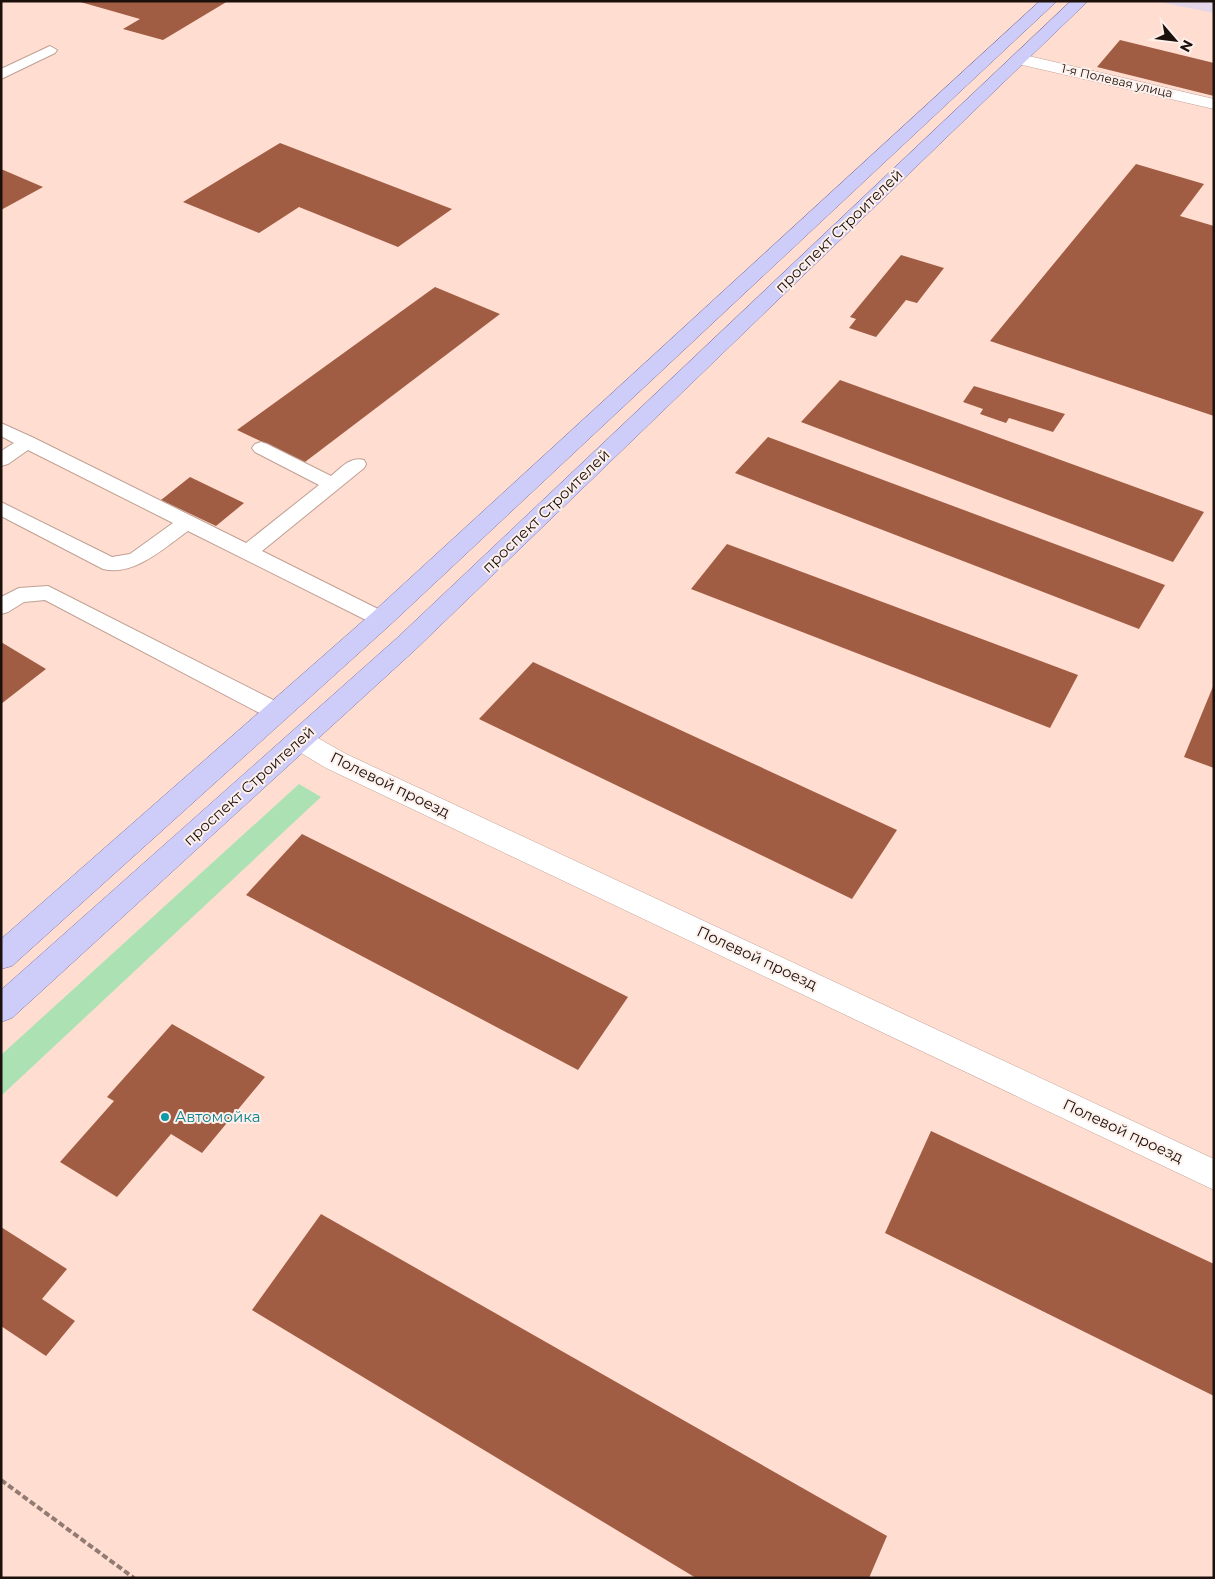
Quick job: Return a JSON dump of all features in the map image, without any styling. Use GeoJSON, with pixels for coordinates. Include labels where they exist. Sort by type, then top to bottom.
{"type":"FeatureCollection","features":[{"type":"Feature","properties":{"kind":"main road","name":"проспект Строителей"},"geometry":{"type":"LineString","coordinates":[[1,1009],[406,644],[1007,56],[1049,1]]}},
{"type":"Feature","properties":{"kind":"main road","name":"проспект Строителей"},"geometry":{"type":"LineString","coordinates":[[1,956],[381,619],[1007,56],[1080,1]]}},
{"type":"Feature","properties":{"kind":"street","name":"1-я Полевая улица"},"geometry":{"type":"LineString","coordinates":[[1007,56],[1214,104]]}},
{"type":"Feature","properties":{"kind":"street","name":"Полевой проезд"},"geometry":{"type":"LineString","coordinates":[[300,740],[345,765],[1214,1174]]}},
{"type":"Feature","properties":{"kind":"lane"},"geometry":{"type":"LineString","coordinates":[[1,75],[50,50]]}},
{"type":"Feature","properties":{"kind":"lane"},"geometry":{"type":"LineString","coordinates":[[1,429],[381,619]]}},
{"type":"Feature","properties":{"kind":"lane"},"geometry":{"type":"LineString","coordinates":[[1,460],[28,442]]}},
{"type":"Feature","properties":{"kind":"lane"},"geometry":{"type":"LineString","coordinates":[[261,448],[332,484]]}},
{"type":"Feature","properties":{"kind":"lane"},"geometry":{"type":"LineString","coordinates":[[248,552],[357,464]]}},
{"type":"Feature","properties":{"kind":"lane"},"geometry":{"type":"LineString","coordinates":[[1,508],[110,564],[136,560],[187,522]]}},
{"type":"Feature","properties":{"kind":"lane"},"geometry":{"type":"LineString","coordinates":[[1,607],[19,595],[48,593],[277,712]]}},
{"type":"Feature","properties":{"kind":"path"},"geometry":{"type":"LineString","coordinates":[[1,1480],[134,1578]]}},
{"type":"Feature","properties":{"kind":"shaded area"},"geometry":{"type":"Polygon","coordinates":[[[1165,1],[1214,1],[1214,13],[1164,3],[1165,1]]]}},
{"type":"Feature","properties":{"kind":"green space"},"geometry":{"type":"Polygon","coordinates":[[[299,784],[321,797],[1,1096],[1,1055],[299,784]]]}},
{"type":"Feature","properties":{"kind":"building"},"geometry":{"type":"Polygon","coordinates":[[[77,1],[228,1],[163,40],[123,29],[140,19],[77,1]]]}},
{"type":"Feature","properties":{"kind":"building"},"geometry":{"type":"Polygon","coordinates":[[[1120,40],[1214,63],[1214,96],[1097,67],[1120,40]]]}},
{"type":"Feature","properties":{"kind":"building"},"geometry":{"type":"Polygon","coordinates":[[[280,143],[452,209],[398,247],[299,207],[259,233],[183,202],[280,143]]]}},
{"type":"Feature","properties":{"kind":"building"},"geometry":{"type":"Polygon","coordinates":[[[1136,164],[1204,184],[1180,216],[1214,226],[1214,416],[990,341],[1136,164]]]}},
{"type":"Feature","properties":{"kind":"building"},"geometry":{"type":"Polygon","coordinates":[[[1,169],[43,187],[1,210],[1,169]]]}},
{"type":"Feature","properties":{"kind":"building"},"geometry":{"type":"Polygon","coordinates":[[[901,255],[944,268],[917,303],[906,300],[876,337],[849,328],[856,319],[850,317],[901,255]]]}},
{"type":"Feature","properties":{"kind":"building"},"geometry":{"type":"Polygon","coordinates":[[[435,287],[500,314],[305,462],[237,430],[435,287]]]}},
{"type":"Feature","properties":{"kind":"building"},"geometry":{"type":"Polygon","coordinates":[[[840,380],[1204,512],[1173,562],[801,422],[840,380]]]}},
{"type":"Feature","properties":{"kind":"building"},"geometry":{"type":"Polygon","coordinates":[[[974,386],[1065,414],[1053,432],[1009,418],[1006,423],[980,414],[983,409],[963,402],[974,386]]]}},
{"type":"Feature","properties":{"kind":"building"},"geometry":{"type":"Polygon","coordinates":[[[768,437],[1165,585],[1139,629],[735,473],[768,437]]]}},
{"type":"Feature","properties":{"kind":"building"},"geometry":{"type":"Polygon","coordinates":[[[190,477],[244,503],[216,526],[161,500],[190,477]]]}},
{"type":"Feature","properties":{"kind":"building"},"geometry":{"type":"Polygon","coordinates":[[[727,544],[1078,675],[1050,728],[691,589],[727,544]]]}},
{"type":"Feature","properties":{"kind":"building"},"geometry":{"type":"Polygon","coordinates":[[[1,642],[46,669],[1,704],[1,642]]]}},
{"type":"Feature","properties":{"kind":"building"},"geometry":{"type":"Polygon","coordinates":[[[533,662],[897,830],[852,899],[479,719],[533,662]]]}},
{"type":"Feature","properties":{"kind":"building"},"geometry":{"type":"Polygon","coordinates":[[[1214,684],[1214,768],[1184,757],[1214,684]]]}},
{"type":"Feature","properties":{"kind":"building"},"geometry":{"type":"Polygon","coordinates":[[[302,834],[628,997],[578,1070],[246,895],[302,834]]]}},
{"type":"Feature","properties":{"kind":"building","name":"Автомойка"},"geometry":{"type":"Polygon","coordinates":[[[172,1024],[265,1077],[202,1153],[171,1134],[117,1197],[60,1162],[114,1101],[107,1097],[172,1024]]]}},
{"type":"Feature","properties":{"kind":"building"},"geometry":{"type":"Polygon","coordinates":[[[931,1131],[1214,1264],[1214,1396],[885,1233],[931,1131]]]}},
{"type":"Feature","properties":{"kind":"building"},"geometry":{"type":"Polygon","coordinates":[[[321,1214],[887,1536],[869,1578],[696,1578],[252,1310],[321,1214]]]}},
{"type":"Feature","properties":{"kind":"building"},"geometry":{"type":"Polygon","coordinates":[[[1,1227],[67,1269],[42,1299],[75,1321],[46,1356],[1,1326],[1,1227]]]}},
{"type":"Feature","properties":{"kind":"place","name":"Автомойка"},"geometry":{"type":"Point","coordinates":[165,1117]}}]}
